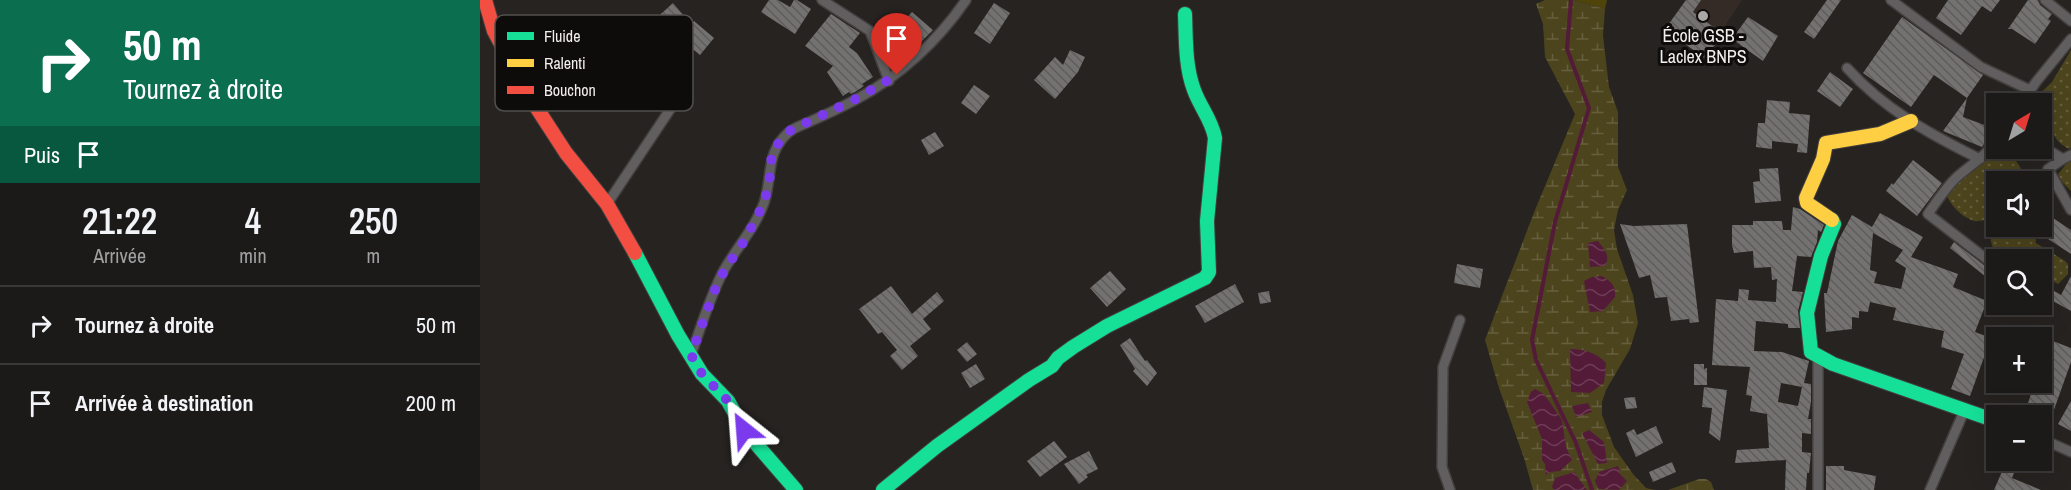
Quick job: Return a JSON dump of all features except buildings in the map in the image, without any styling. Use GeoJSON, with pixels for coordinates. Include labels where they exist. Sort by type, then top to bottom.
{"type":"FeatureCollection","features":[{"type":"Feature","properties":{"kind":"street"},"geometry":{"type":"LineString","coordinates":[[485,0],[495,33]]}},
{"type":"Feature","properties":{"kind":"street"},"geometry":{"type":"LineString","coordinates":[[822,0],[870,31],[889,81]]}},
{"type":"Feature","properties":{"kind":"street"},"geometry":{"type":"LineString","coordinates":[[1891,0],[1981,67],[2030,90]]}},
{"type":"Feature","properties":{"kind":"street"},"geometry":{"type":"LineString","coordinates":[[2045,0],[2071,21]]}},
{"type":"Feature","properties":{"kind":"street"},"geometry":{"type":"LineString","coordinates":[[691,355],[725,269],[745,240],[763,205],[769,185],[772,152],[781,140],[791,130],[889,81],[934,39],[964,1]]}},
{"type":"Feature","properties":{"kind":"street"},"geometry":{"type":"LineString","coordinates":[[883,490],[936,446],[1052,366],[1058,358],[1073,347],[1107,326],[1205,278],[1209,272],[1207,221],[1215,138],[1214,128],[1189,74],[1185,14]]}},
{"type":"Feature","properties":{"kind":"street"},"geometry":{"type":"LineString","coordinates":[[2028,93],[2071,39]]}},
{"type":"Feature","properties":{"kind":"street"},"geometry":{"type":"LineString","coordinates":[[1847,68],[1888,105],[1911,121],[1941,140],[1980,159]]}},
{"type":"Feature","properties":{"kind":"street"},"geometry":{"type":"LineString","coordinates":[[538,111],[566,153],[607,204],[702,374],[728,401],[744,430],[796,490]]}},
{"type":"Feature","properties":{"kind":"street"},"geometry":{"type":"LineString","coordinates":[[607,204],[669,111]]}},
{"type":"Feature","properties":{"kind":"street"},"geometry":{"type":"LineString","coordinates":[[1911,121],[1885,134],[1869,138],[1826,142],[1823,159],[1806,198],[1811,207],[1823,212],[1834,224],[1821,256],[1807,313],[1811,352],[1818,357],[1986,417]]}},
{"type":"Feature","properties":{"kind":"street"},"geometry":{"type":"LineString","coordinates":[[2052,150],[2067,157]]}},
{"type":"Feature","properties":{"kind":"street"},"geometry":{"type":"LineString","coordinates":[[1986,153],[1957,177],[1928,214],[1986,259]]}},
{"type":"Feature","properties":{"kind":"street"},"geometry":{"type":"LineString","coordinates":[[2067,157],[2048,169],[2071,210]]}},
{"type":"Feature","properties":{"kind":"street"},"geometry":{"type":"LineString","coordinates":[[1450,490],[1442,467],[1443,367],[1460,320]]}},
{"type":"Feature","properties":{"kind":"street"},"geometry":{"type":"LineString","coordinates":[[1818,357],[1818,490]]}},
{"type":"Feature","properties":{"kind":"street"},"geometry":{"type":"LineString","coordinates":[[1930,490],[1965,409]]}},
{"type":"Feature","properties":{"kind":"street"},"geometry":{"type":"LineString","coordinates":[[2052,443],[2071,452]]}},
{"type":"Feature","properties":{"kind":"shaded area","name":"École GSB - Laclex BNPS"},"geometry":{"type":"Polygon","coordinates":[[[1686,0],[1742,0],[1721,32],[1723,34],[1705,59],[1678,39],[1673,40],[1663,32],[1686,0]]]}},
{"type":"Feature","properties":{"kind":"green space"},"geometry":{"type":"Polygon","coordinates":[[[1545,0],[1574,0],[1605,9],[1603,35],[1609,87],[1618,112],[1618,167],[1627,190],[1618,210],[1614,230],[1617,249],[1633,295],[1638,323],[1630,349],[1606,390],[1602,402],[1602,415],[1614,447],[1633,474],[1646,488],[1655,490],[1533,490],[1485,340],[1575,114],[1545,57],[1543,24],[1536,4],[1545,0]]]}},
{"type":"Feature","properties":{"kind":"green space"},"geometry":{"type":"Polygon","coordinates":[[[1574,0],[1607,0],[1605,9],[1574,0]]]}},
{"type":"Feature","properties":{"kind":"green space"},"geometry":{"type":"Polygon","coordinates":[[[2071,50],[2071,148],[2069,149],[2061,144],[2054,135],[2052,93],[2040,93],[2052,82],[2071,50]]]}},
{"type":"Feature","properties":{"kind":"green space"},"geometry":{"type":"Polygon","coordinates":[[[1986,156],[1986,159],[2014,159],[2022,171],[1986,171],[1985,220],[1976,221],[1966,217],[1957,210],[1947,193],[1986,156]]]}},
{"type":"Feature","properties":{"kind":"green space"},"geometry":{"type":"Polygon","coordinates":[[[2071,158],[2071,191],[2060,180],[2058,174],[2071,158]]]}},
{"type":"Feature","properties":{"kind":"green space"},"geometry":{"type":"Polygon","coordinates":[[[1991,237],[2035,237],[2036,243],[2046,249],[1994,249],[1991,237]]]}},
{"type":"Feature","properties":{"kind":"green space"},"geometry":{"type":"Polygon","coordinates":[[[2052,253],[2068,264],[2068,274],[2058,284],[2052,281],[2052,253]]]}},
{"type":"Feature","properties":{"kind":"green space"},"geometry":{"type":"Polygon","coordinates":[[[1699,479],[1711,482],[1714,490],[1668,490],[1699,479]]]}},
{"type":"Feature","properties":{"kind":"water"},"geometry":{"type":"Polygon","coordinates":[[[1598,241],[1606,253],[1607,262],[1605,266],[1590,267],[1588,243],[1598,241]]]}},
{"type":"Feature","properties":{"kind":"water"},"geometry":{"type":"Polygon","coordinates":[[[1602,276],[1613,285],[1615,297],[1603,311],[1590,312],[1584,281],[1602,276]]]}},
{"type":"Feature","properties":{"kind":"water"},"geometry":{"type":"Polygon","coordinates":[[[1570,349],[1590,352],[1606,363],[1604,383],[1590,393],[1571,392],[1570,349]]]}},
{"type":"Feature","properties":{"kind":"water"},"geometry":{"type":"Polygon","coordinates":[[[1535,389],[1544,394],[1562,420],[1566,447],[1572,460],[1560,471],[1546,475],[1545,464],[1542,460],[1542,439],[1527,402],[1531,392],[1535,389]]]}},
{"type":"Feature","properties":{"kind":"water"},"geometry":{"type":"Polygon","coordinates":[[[1588,403],[1592,412],[1576,417],[1572,406],[1588,403]]]}},
{"type":"Feature","properties":{"kind":"water"},"geometry":{"type":"Polygon","coordinates":[[[1589,430],[1604,442],[1607,463],[1598,464],[1582,433],[1589,430]]]}},
{"type":"Feature","properties":{"kind":"water"},"geometry":{"type":"Polygon","coordinates":[[[1618,466],[1620,474],[1627,481],[1619,490],[1598,489],[1595,481],[1599,472],[1618,466]]]}},
{"type":"Feature","properties":{"kind":"water"},"geometry":{"type":"Polygon","coordinates":[[[1574,472],[1587,490],[1554,490],[1552,487],[1555,478],[1574,472]]]}},
{"type":"Feature","properties":{"kind":"waterway"},"geometry":{"type":"LineString","coordinates":[[1571,0],[1567,49],[1589,108],[1555,222],[1532,340],[1536,360],[1576,443],[1592,490]]}},
{"type":"Feature","properties":{"kind":"traffic: fast"},"geometry":{"type":"LineString","coordinates":[[883,490],[937,446],[1052,366],[1058,358],[1073,347],[1107,326],[1205,278],[1209,272],[1207,221],[1215,138],[1191,81],[1186,52],[1185,14]]}},
{"type":"Feature","properties":{"kind":"traffic: fast"},"geometry":{"type":"LineString","coordinates":[[1832,220],[1834,224],[1821,256],[1807,313],[1811,352],[1833,364],[1986,418]]}},
{"type":"Feature","properties":{"kind":"traffic: fast"},"geometry":{"type":"LineString","coordinates":[[635,253],[678,335],[702,374],[728,401],[744,430],[796,490]]}},
{"type":"Feature","properties":{"kind":"traffic: slow"},"geometry":{"type":"LineString","coordinates":[[1832,220],[1807,203],[1806,198],[1823,159],[1826,143],[1880,134],[1911,121]]}},
{"type":"Feature","properties":{"kind":"traffic: jam"},"geometry":{"type":"LineString","coordinates":[[485,0],[495,33]]}},
{"type":"Feature","properties":{"kind":"traffic: jam"},"geometry":{"type":"LineString","coordinates":[[539,111],[566,153],[607,204],[635,253]]}},
{"type":"Feature","properties":{"kind":"place","name":"École GSB - Laclex BNPS"},"geometry":{"type":"Point","coordinates":[1703,16]}},
{"type":"Feature","properties":{"kind":"route"},"geometry":{"type":"LineString","coordinates":[[744,430],[728,401],[702,374],[691,355],[725,269],[745,240],[763,205],[769,185],[772,152],[791,130],[883,85],[897,75]]}}]}
